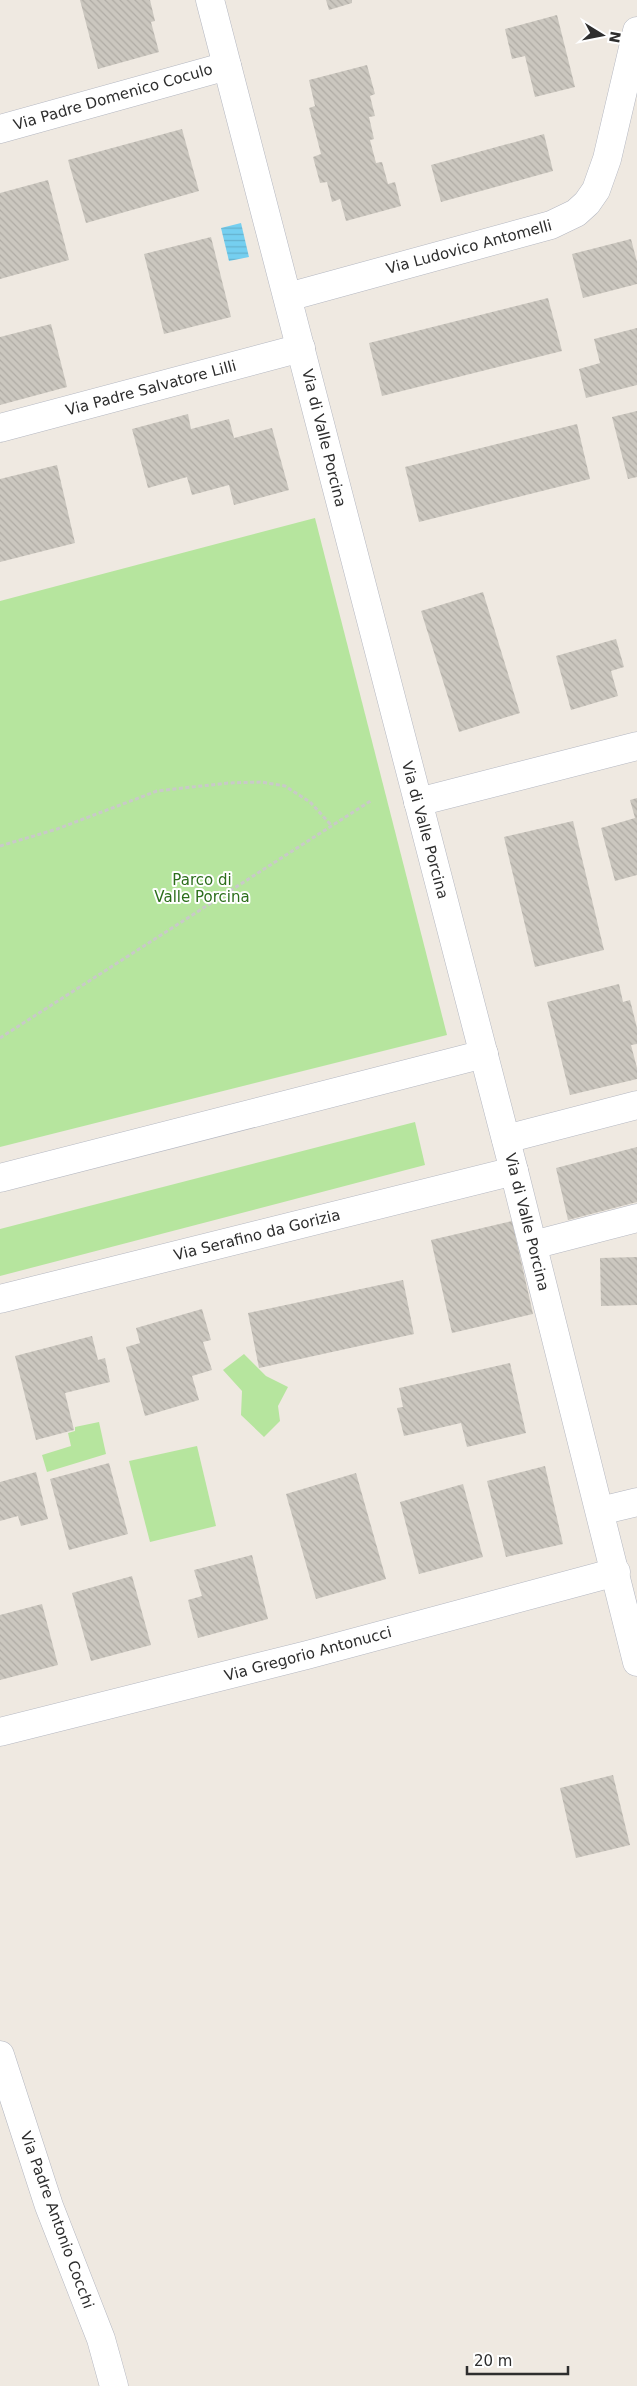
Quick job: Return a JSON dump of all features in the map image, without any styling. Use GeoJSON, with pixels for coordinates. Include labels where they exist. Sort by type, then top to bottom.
{"type":"FeatureCollection","features":[{"type":"Feature","properties":{"kind":"street","name":"Via di Valle Porcina"},"geometry":{"type":"LineString","coordinates":[[210,0],[506,1139],[637,1662]]}},
{"type":"Feature","properties":{"kind":"street","name":"Via Ludovico Antomelli"},"geometry":{"type":"LineString","coordinates":[[288,297],[551,225],[576,214],[587,203],[602,174],[637,31]]}},
{"type":"Feature","properties":{"kind":"street","name":"Via Padre Domenico Coculo"},"geometry":{"type":"LineString","coordinates":[[0,129],[226,66]]}},
{"type":"Feature","properties":{"kind":"street","name":"Via Padre Salvatore Lilli"},"geometry":{"type":"LineString","coordinates":[[0,428],[301,348]]}},
{"type":"Feature","properties":{"kind":"street"},"geometry":{"type":"LineString","coordinates":[[418,802],[637,746]]}},
{"type":"Feature","properties":{"kind":"street"},"geometry":{"type":"LineString","coordinates":[[0,1178],[484,1054]]}},
{"type":"Feature","properties":{"kind":"street"},"geometry":{"type":"LineString","coordinates":[[506,1139],[637,1105]]}},
{"type":"Feature","properties":{"kind":"street","name":"Via Serafino da Gorizia"},"geometry":{"type":"LineString","coordinates":[[0,1299],[514,1171]]}},
{"type":"Feature","properties":{"kind":"street"},"geometry":{"type":"LineString","coordinates":[[533,1245],[637,1218]]}},
{"type":"Feature","properties":{"kind":"street"},"geometry":{"type":"LineString","coordinates":[[600,1511],[637,1502]]}},
{"type":"Feature","properties":{"kind":"street","name":"Via Gregorio Antonucci"},"geometry":{"type":"LineString","coordinates":[[0,1732],[307,1655],[616,1572]]}},
{"type":"Feature","properties":{"kind":"street","name":"Via Padre Antonio Cocchi"},"geometry":{"type":"LineString","coordinates":[[0,2055],[49,2206],[101,2339],[114,2386]]}},
{"type":"Feature","properties":{"kind":"path"},"geometry":{"type":"LineString","coordinates":[[0,846],[57,829],[157,792],[228,783],[261,782],[285,786],[310,802],[332,826]]}},
{"type":"Feature","properties":{"kind":"path"},"geometry":{"type":"LineString","coordinates":[[0,1038],[372,800]]}},
{"type":"Feature","properties":{"kind":"green space","name":"Parco di Valle Porcina"},"geometry":{"type":"Polygon","coordinates":[[[315,518],[447,1035],[0,1147],[0,601],[315,518]]]}},
{"type":"Feature","properties":{"kind":"green space"},"geometry":{"type":"Polygon","coordinates":[[[415,1122],[425,1165],[0,1276],[0,1229],[415,1122]]]}},
{"type":"Feature","properties":{"kind":"green space"},"geometry":{"type":"Polygon","coordinates":[[[244,1354],[266,1376],[288,1387],[278,1406],[280,1421],[264,1437],[241,1415],[242,1391],[223,1370],[244,1354]]]}},
{"type":"Feature","properties":{"kind":"green space"},"geometry":{"type":"Polygon","coordinates":[[[99,1422],[106,1454],[47,1472],[42,1455],[71,1446],[68,1433],[75,1431],[75,1427],[99,1422]]]}},
{"type":"Feature","properties":{"kind":"green space"},"geometry":{"type":"Polygon","coordinates":[[[197,1446],[216,1526],[150,1542],[129,1461],[197,1446]]]}},
{"type":"Feature","properties":{"kind":"water"},"geometry":{"type":"Polygon","coordinates":[[[241,223],[249,257],[229,261],[221,228],[241,223]]]}},
{"type":"Feature","properties":{"kind":"building"},"geometry":{"type":"Polygon","coordinates":[[[80,0],[150,0],[155,21],[151,22],[159,52],[98,69],[80,0]]]}},
{"type":"Feature","properties":{"kind":"building"},"geometry":{"type":"Polygon","coordinates":[[[326,0],[352,0],[352,3],[329,10],[326,0]]]}},
{"type":"Feature","properties":{"kind":"building"},"geometry":{"type":"Polygon","coordinates":[[[557,15],[575,87],[535,97],[525,56],[512,59],[505,29],[557,15]]]}},
{"type":"Feature","properties":{"kind":"building"},"geometry":{"type":"Polygon","coordinates":[[[367,65],[375,94],[370,96],[375,116],[369,117],[374,139],[370,140],[376,163],[382,162],[388,184],[395,182],[401,206],[346,221],[340,199],[332,202],[327,182],[320,183],[313,157],[321,154],[309,108],[315,106],[309,80],[367,65]]]}},
{"type":"Feature","properties":{"kind":"building"},"geometry":{"type":"Polygon","coordinates":[[[182,129],[199,191],[86,223],[68,160],[182,129]]]}},
{"type":"Feature","properties":{"kind":"building"},"geometry":{"type":"Polygon","coordinates":[[[544,134],[553,171],[441,202],[431,165],[544,134]]]}},
{"type":"Feature","properties":{"kind":"building"},"geometry":{"type":"Polygon","coordinates":[[[48,180],[69,260],[0,279],[0,193],[48,180]]]}},
{"type":"Feature","properties":{"kind":"building"},"geometry":{"type":"Polygon","coordinates":[[[211,237],[231,317],[164,334],[144,254],[211,237]]]}},
{"type":"Feature","properties":{"kind":"building"},"geometry":{"type":"Polygon","coordinates":[[[631,239],[637,262],[637,284],[583,298],[572,254],[631,239]]]}},
{"type":"Feature","properties":{"kind":"building"},"geometry":{"type":"Polygon","coordinates":[[[548,298],[562,351],[382,396],[369,343],[548,298]]]}},
{"type":"Feature","properties":{"kind":"building"},"geometry":{"type":"Polygon","coordinates":[[[51,324],[67,387],[0,405],[0,337],[51,324]]]}},
{"type":"Feature","properties":{"kind":"building"},"geometry":{"type":"Polygon","coordinates":[[[637,328],[637,385],[586,398],[579,369],[600,363],[594,339],[637,328]]]}},
{"type":"Feature","properties":{"kind":"building"},"geometry":{"type":"Polygon","coordinates":[[[637,411],[637,477],[628,479],[612,417],[637,411]]]}},
{"type":"Feature","properties":{"kind":"building"},"geometry":{"type":"Polygon","coordinates":[[[188,414],[191,429],[229,419],[234,438],[272,428],[289,490],[234,505],[229,485],[192,495],[187,477],[148,488],[132,429],[188,414]]]}},
{"type":"Feature","properties":{"kind":"building"},"geometry":{"type":"Polygon","coordinates":[[[577,424],[590,479],[419,522],[405,467],[577,424]]]}},
{"type":"Feature","properties":{"kind":"building"},"geometry":{"type":"Polygon","coordinates":[[[57,465],[75,543],[0,562],[0,479],[57,465]]]}},
{"type":"Feature","properties":{"kind":"building"},"geometry":{"type":"Polygon","coordinates":[[[483,592],[520,713],[459,732],[421,611],[483,592]]]}},
{"type":"Feature","properties":{"kind":"building"},"geometry":{"type":"Polygon","coordinates":[[[616,639],[624,667],[611,671],[618,696],[571,710],[556,656],[616,639]]]}},
{"type":"Feature","properties":{"kind":"building"},"geometry":{"type":"Polygon","coordinates":[[[637,798],[637,875],[615,881],[601,828],[635,818],[630,800],[637,798]]]}},
{"type":"Feature","properties":{"kind":"building"},"geometry":{"type":"Polygon","coordinates":[[[573,821],[604,950],[535,967],[504,837],[573,821]]]}},
{"type":"Feature","properties":{"kind":"building"},"geometry":{"type":"Polygon","coordinates":[[[619,984],[623,1002],[630,1000],[637,1028],[637,1044],[631,1045],[637,1068],[637,1079],[570,1095],[547,1002],[619,984]]]}},
{"type":"Feature","properties":{"kind":"building"},"geometry":{"type":"Polygon","coordinates":[[[637,1147],[637,1202],[568,1220],[556,1168],[637,1147]]]}},
{"type":"Feature","properties":{"kind":"building"},"geometry":{"type":"Polygon","coordinates":[[[512,1221],[533,1314],[452,1333],[431,1240],[512,1221]]]}},
{"type":"Feature","properties":{"kind":"building"},"geometry":{"type":"Polygon","coordinates":[[[637,1257],[637,1305],[601,1306],[600,1258],[637,1257]]]}},
{"type":"Feature","properties":{"kind":"building"},"geometry":{"type":"Polygon","coordinates":[[[403,1280],[414,1334],[259,1368],[248,1313],[403,1280]]]}},
{"type":"Feature","properties":{"kind":"building"},"geometry":{"type":"Polygon","coordinates":[[[202,1309],[211,1340],[203,1342],[212,1370],[192,1376],[199,1400],[145,1416],[126,1347],[140,1343],[136,1328],[202,1309]]]}},
{"type":"Feature","properties":{"kind":"building"},"geometry":{"type":"Polygon","coordinates":[[[92,1336],[98,1360],[105,1358],[110,1382],[65,1393],[74,1430],[36,1440],[15,1356],[92,1336]]]}},
{"type":"Feature","properties":{"kind":"building"},"geometry":{"type":"Polygon","coordinates":[[[510,1363],[526,1433],[467,1447],[461,1423],[404,1436],[397,1408],[403,1407],[399,1388],[510,1363]]]}},
{"type":"Feature","properties":{"kind":"building"},"geometry":{"type":"Polygon","coordinates":[[[109,1463],[128,1534],[69,1550],[50,1479],[109,1463]]]}},
{"type":"Feature","properties":{"kind":"building"},"geometry":{"type":"Polygon","coordinates":[[[545,1466],[563,1544],[506,1557],[487,1481],[545,1466]]]}},
{"type":"Feature","properties":{"kind":"building"},"geometry":{"type":"Polygon","coordinates":[[[36,1472],[48,1519],[21,1526],[18,1516],[0,1521],[0,1482],[36,1472]]]}},
{"type":"Feature","properties":{"kind":"building"},"geometry":{"type":"Polygon","coordinates":[[[356,1473],[386,1579],[316,1599],[286,1494],[356,1473]]]}},
{"type":"Feature","properties":{"kind":"building"},"geometry":{"type":"Polygon","coordinates":[[[463,1484],[483,1557],[419,1574],[400,1502],[463,1484]]]}},
{"type":"Feature","properties":{"kind":"building"},"geometry":{"type":"Polygon","coordinates":[[[252,1555],[268,1619],[198,1638],[188,1600],[202,1596],[194,1570],[252,1555]]]}},
{"type":"Feature","properties":{"kind":"building"},"geometry":{"type":"Polygon","coordinates":[[[132,1576],[151,1645],[91,1661],[72,1593],[132,1576]]]}},
{"type":"Feature","properties":{"kind":"building"},"geometry":{"type":"Polygon","coordinates":[[[42,1604],[58,1665],[0,1680],[0,1615],[42,1604]]]}},
{"type":"Feature","properties":{"kind":"building"},"geometry":{"type":"Polygon","coordinates":[[[613,1775],[630,1845],[576,1858],[560,1788],[613,1775]]]}}]}
